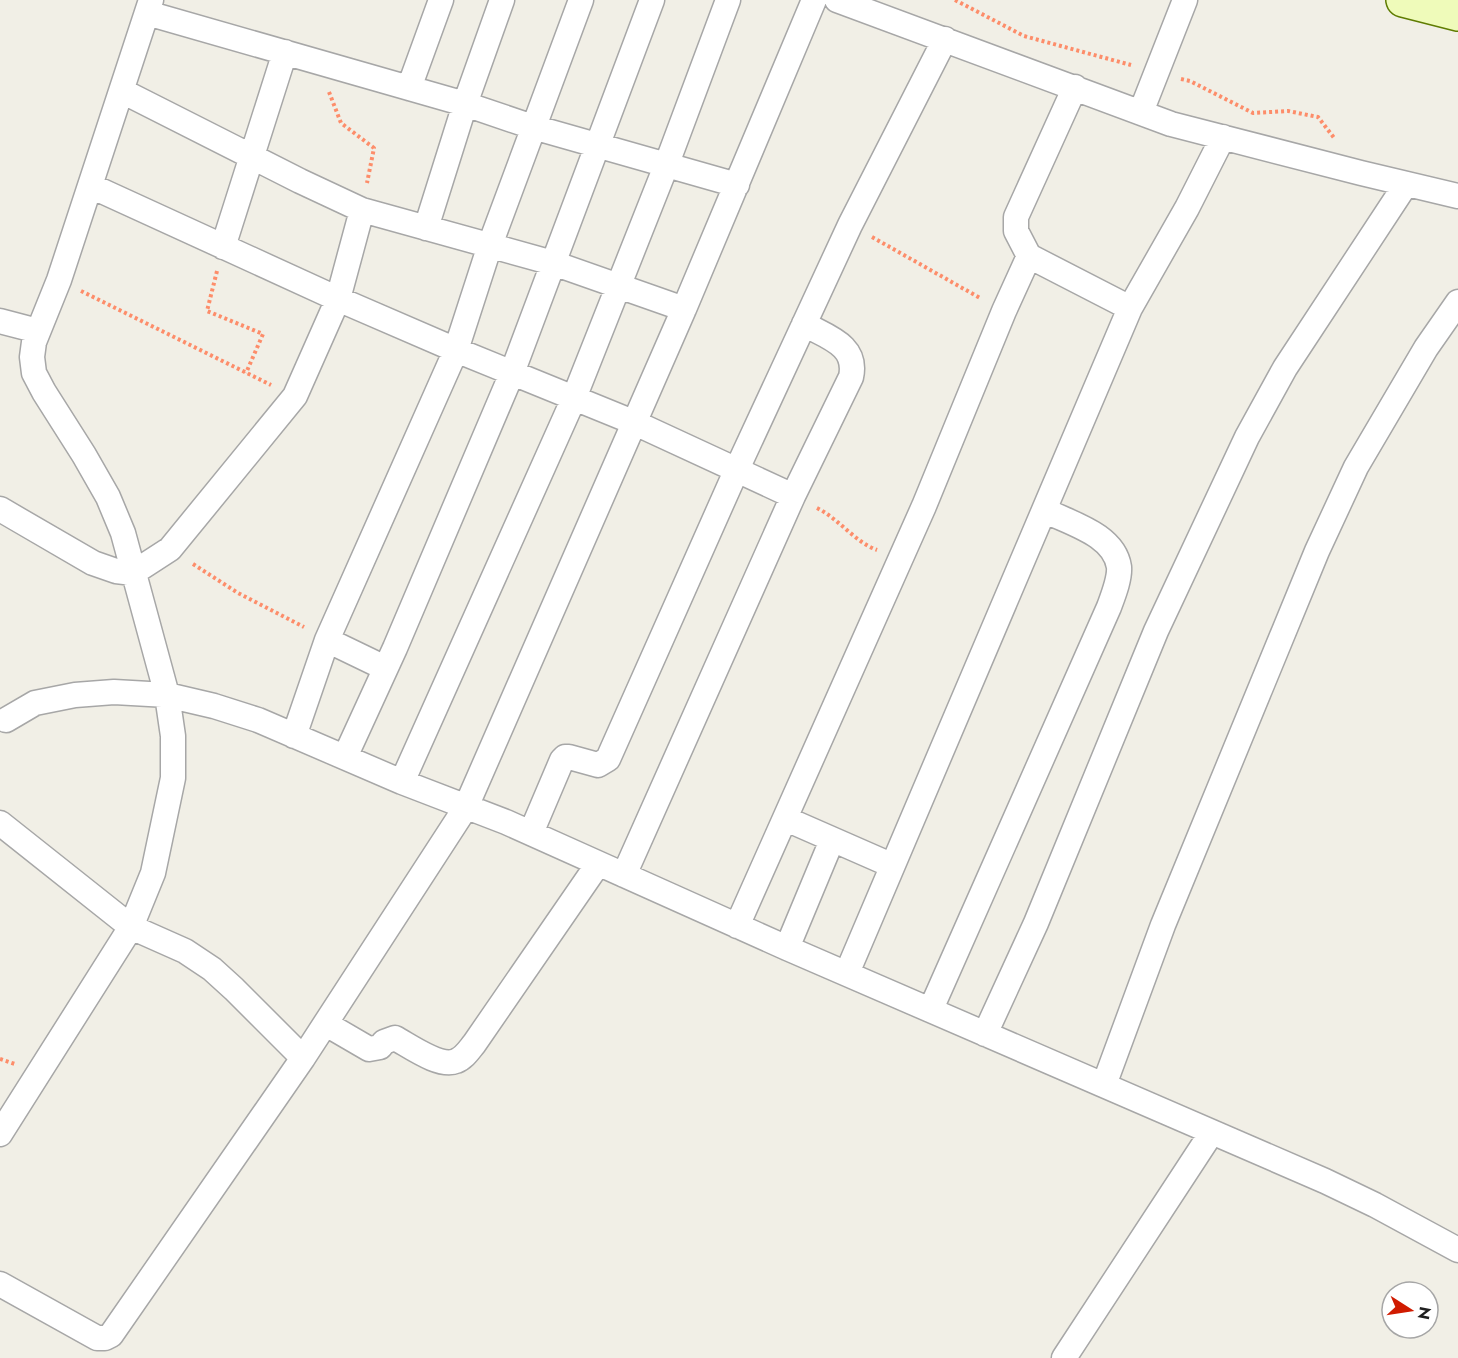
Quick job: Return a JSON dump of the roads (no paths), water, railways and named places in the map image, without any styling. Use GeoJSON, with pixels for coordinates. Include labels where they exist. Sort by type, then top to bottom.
{"type":"FeatureCollection","features":[{"type":"Feature","properties":{"kind":"street"},"geometry":{"type":"LineString","coordinates":[[410,88],[441,0]]}},
{"type":"Feature","properties":{"kind":"street"},"geometry":{"type":"LineString","coordinates":[[426,228],[465,104],[502,0]]}},
{"type":"Feature","properties":{"kind":"street"},"geometry":{"type":"LineString","coordinates":[[294,736],[327,640],[456,350],[490,244],[581,0]]}},
{"type":"Feature","properties":{"kind":"street"},"geometry":{"type":"LineString","coordinates":[[345,757],[512,373],[652,0]]}},
{"type":"Feature","properties":{"kind":"street"},"geometry":{"type":"LineString","coordinates":[[402,782],[574,398],[666,166],[728,0]]}},
{"type":"Feature","properties":{"kind":"street"},"geometry":{"type":"LineString","coordinates":[[0,1284],[97,1338],[111,1335],[326,1024],[466,807],[684,309],[814,0]]}},
{"type":"Feature","properties":{"kind":"street"},"geometry":{"type":"LineString","coordinates":[[837,0],[1172,124],[1458,196]]}},
{"type":"Feature","properties":{"kind":"street"},"geometry":{"type":"LineString","coordinates":[[1141,112],[1185,0]]}},
{"type":"Feature","properties":{"kind":"street"},"geometry":{"type":"LineString","coordinates":[[1403,0],[1458,14]]}},
{"type":"Feature","properties":{"kind":"street"},"geometry":{"type":"LineString","coordinates":[[0,1134],[131,927],[153,873],[173,778],[173,736],[166,695],[123,533],[108,497],[34,373],[32,357],[34,342],[59,280],[149,6],[285,52],[465,104],[597,146],[737,185]]}},
{"type":"Feature","properties":{"kind":"street"},"geometry":{"type":"LineString","coordinates":[[531,833],[562,760],[569,757],[598,765],[608,759],[737,469],[850,225],[945,39]]}},
{"type":"Feature","properties":{"kind":"street"},"geometry":{"type":"LineString","coordinates":[[223,248],[285,52]]}},
{"type":"Feature","properties":{"kind":"street"},"geometry":{"type":"LineString","coordinates":[[1075,87],[1016,217],[1016,231],[1029,256],[1130,308]]}},
{"type":"Feature","properties":{"kind":"street"},"geometry":{"type":"LineString","coordinates":[[122,91],[362,210],[553,263],[684,309]]}},
{"type":"Feature","properties":{"kind":"street"},"geometry":{"type":"LineString","coordinates":[[847,973],[891,865],[1130,308],[1187,208],[1223,137]]}},
{"type":"Feature","properties":{"kind":"street"},"geometry":{"type":"LineString","coordinates":[[985,1034],[1036,923],[1156,631],[1247,436],[1285,368],[1406,184]]}},
{"type":"Feature","properties":{"kind":"street"},"geometry":{"type":"LineString","coordinates":[[91,186],[338,299],[633,422],[793,496]]}},
{"type":"Feature","properties":{"kind":"street"},"geometry":{"type":"LineString","coordinates":[[0,509],[93,563],[116,571],[133,573],[170,549],[295,396],[338,299],[362,210]]}},
{"type":"Feature","properties":{"kind":"street"},"geometry":{"type":"LineString","coordinates":[[737,926],[928,495],[1029,256]]}},
{"type":"Feature","properties":{"kind":"street"},"geometry":{"type":"LineString","coordinates":[[1104,1085],[1163,925],[1317,551],[1356,467],[1426,348],[1458,302]]}},
{"type":"Feature","properties":{"kind":"street"},"geometry":{"type":"LineString","coordinates":[[0,321],[38,331]]}},
{"type":"Feature","properties":{"kind":"street"},"geometry":{"type":"LineString","coordinates":[[624,875],[793,496],[851,377],[852,358],[847,350],[804,324]]}},
{"type":"Feature","properties":{"kind":"street"},"geometry":{"type":"LineString","coordinates":[[931,1009],[1109,608],[1116,584],[1119,568],[1114,552],[1101,538],[1044,510]]}},
{"type":"Feature","properties":{"kind":"street"},"geometry":{"type":"LineString","coordinates":[[327,640],[385,668]]}},
{"type":"Feature","properties":{"kind":"street"},"geometry":{"type":"LineString","coordinates":[[2,721],[35,704],[75,695],[114,692],[166,695],[214,706],[258,720],[402,782],[531,833],[786,948],[1212,1132],[1375,1205],[1458,1250]]}},
{"type":"Feature","properties":{"kind":"street"},"geometry":{"type":"LineString","coordinates":[[786,819],[891,865]]}},
{"type":"Feature","properties":{"kind":"street"},"geometry":{"type":"LineString","coordinates":[[0,823],[131,927],[185,951],[212,969],[303,1058]]}},
{"type":"Feature","properties":{"kind":"street"},"geometry":{"type":"LineString","coordinates":[[786,948],[832,840]]}},
{"type":"Feature","properties":{"kind":"street"},"geometry":{"type":"LineString","coordinates":[[326,1024],[369,1049],[380,1047],[384,1042],[395,1038],[439,1061],[449,1063],[457,1061],[474,1044],[598,864]]}},
{"type":"Feature","properties":{"kind":"street"},"geometry":{"type":"LineString","coordinates":[[1064,1358],[1212,1132]]}}]}
